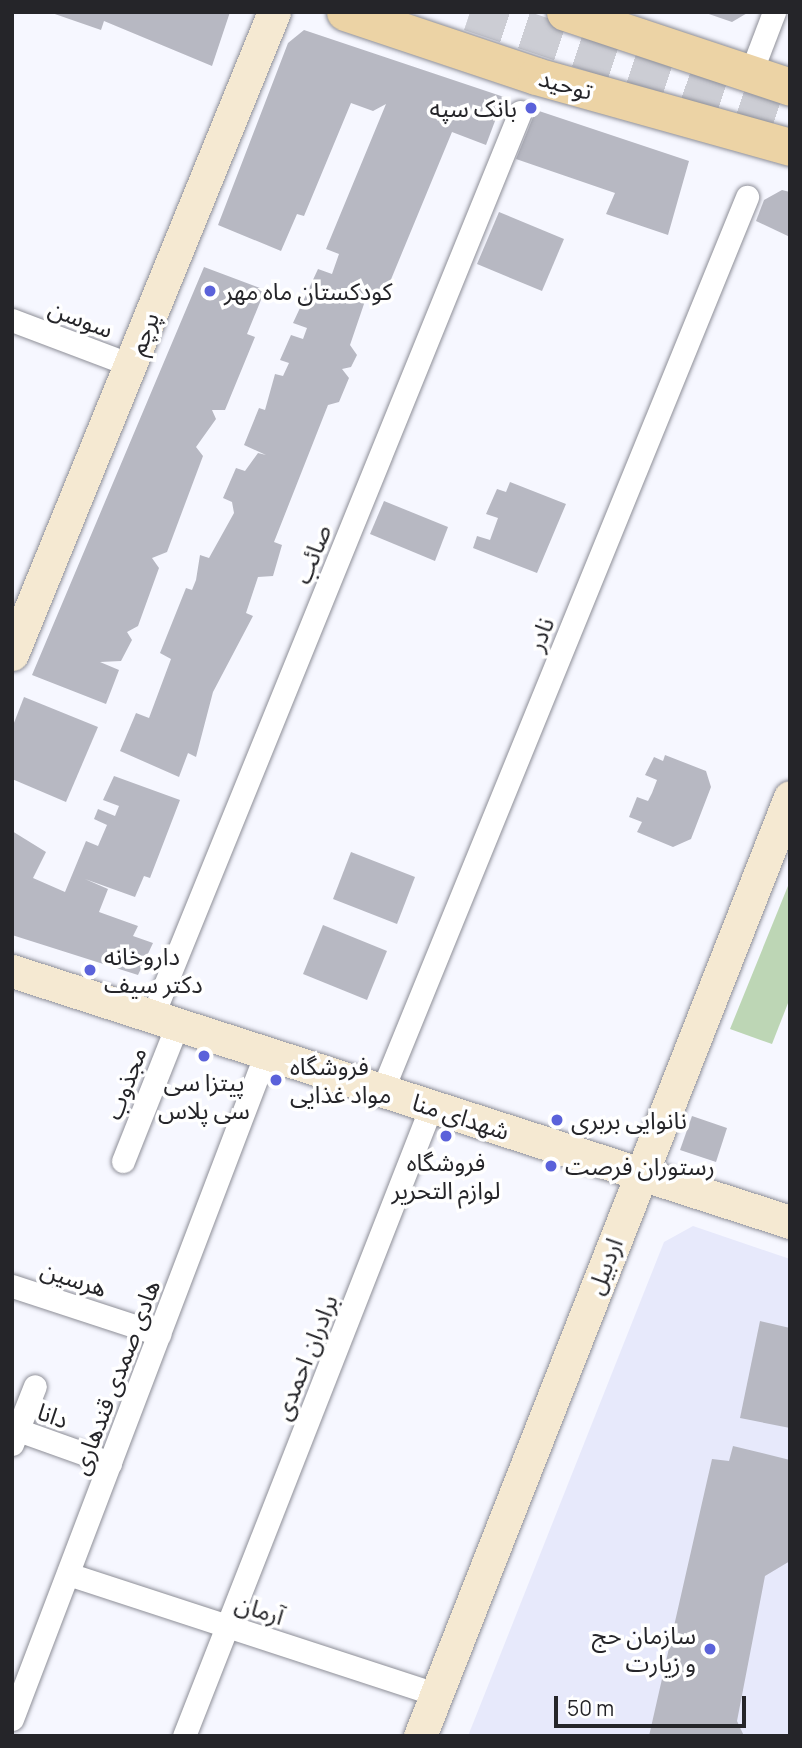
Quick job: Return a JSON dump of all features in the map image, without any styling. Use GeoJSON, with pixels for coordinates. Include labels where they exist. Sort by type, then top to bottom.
{"type":"FeatureCollection","features":[{"type":"Feature","properties":{"kind":"main road","name":"توحید"},"geometry":{"type":"LineString","coordinates":[[345,12],[536,76],[790,148]]}},
{"type":"Feature","properties":{"kind":"main road"},"geometry":{"type":"LineString","coordinates":[[565,12],[790,87]]}},
{"type":"Feature","properties":{"kind":"street","name":"پرچم"},"geometry":{"type":"LineString","coordinates":[[12,654],[274,12]]}},
{"type":"Feature","properties":{"kind":"street"},"geometry":{"type":"LineString","coordinates":[[750,75],[774,12]]}},
{"type":"Feature","properties":{"kind":"street","name":"صائب"},"geometry":{"type":"LineString","coordinates":[[164,1021],[520,112]]}},
{"type":"Feature","properties":{"kind":"street","name":"نادر"},"geometry":{"type":"LineString","coordinates":[[382,1091],[747,197]]}},
{"type":"Feature","properties":{"kind":"street","name":"سوسن"},"geometry":{"type":"LineString","coordinates":[[12,320],[131,365]]}},
{"type":"Feature","properties":{"kind":"street","name":"اردبیل"},"geometry":{"type":"LineString","coordinates":[[420,1736],[790,797]]}},
{"type":"Feature","properties":{"kind":"street","name":"شهدای منا"},"geometry":{"type":"LineString","coordinates":[[12,971],[790,1222]]}},
{"type":"Feature","properties":{"kind":"street","name":"مجذوب"},"geometry":{"type":"LineString","coordinates":[[123,1161],[164,1021]]}},
{"type":"Feature","properties":{"kind":"street","name":"هادی صمدی قندهاری"},"geometry":{"type":"LineString","coordinates":[[12,1719],[266,1053]]}},
{"type":"Feature","properties":{"kind":"street","name":"برادران احمدی"},"geometry":{"type":"LineString","coordinates":[[184,1736],[431,1107]]}},
{"type":"Feature","properties":{"kind":"street","name":"هرسین"},"geometry":{"type":"LineString","coordinates":[[12,1286],[159,1334]]}},
{"type":"Feature","properties":{"kind":"street","name":"دانا"},"geometry":{"type":"LineString","coordinates":[[35,1386],[15,1437],[110,1463]]}},
{"type":"Feature","properties":{"kind":"street","name":"آرمان"},"geometry":{"type":"LineString","coordinates":[[68,1574],[436,1695]]}},
{"type":"Feature","properties":{"kind":"shaded area"},"geometry":{"type":"Polygon","coordinates":[[[693,1226],[790,1259],[790,1736],[468,1736],[664,1242],[693,1226]]]}},
{"type":"Feature","properties":{"kind":"green space"},"geometry":{"type":"Polygon","coordinates":[[[790,881],[790,998],[772,1044],[730,1029],[790,881]]]}},
{"type":"Feature","properties":{"kind":"building"},"geometry":{"type":"Polygon","coordinates":[[[49,12],[230,12],[212,66],[104,21],[101,30],[49,12]]]}},
{"type":"Feature","properties":{"kind":"building"},"geometry":{"type":"Polygon","coordinates":[[[703,12],[749,12],[732,22],[703,12]]]}},
{"type":"Feature","properties":{"kind":"building"},"geometry":{"type":"Polygon","coordinates":[[[304,30],[504,97],[486,145],[452,132],[380,306],[365,301],[350,345],[357,355],[351,367],[342,369],[349,378],[339,402],[328,405],[274,542],[282,545],[273,576],[258,577],[246,613],[253,616],[213,692],[196,757],[188,753],[179,777],[120,751],[136,713],[149,718],[171,659],[160,653],[186,588],[192,590],[200,555],[209,558],[234,513],[232,502],[223,498],[236,468],[245,471],[258,453],[266,455],[244,445],[259,408],[265,410],[275,374],[283,376],[289,363],[280,360],[291,335],[303,339],[307,328],[293,323],[318,269],[332,274],[339,254],[326,249],[386,104],[373,111],[351,103],[304,216],[297,214],[281,251],[218,225],[288,43],[304,30]]]}},
{"type":"Feature","properties":{"kind":"building"},"geometry":{"type":"Polygon","coordinates":[[[536,110],[689,161],[668,235],[606,214],[615,193],[516,159],[536,110]]]}},
{"type":"Feature","properties":{"kind":"building"},"geometry":{"type":"Polygon","coordinates":[[[782,190],[790,192],[790,237],[756,221],[764,200],[782,190]]]}},
{"type":"Feature","properties":{"kind":"building"},"geometry":{"type":"Polygon","coordinates":[[[499,212],[564,239],[542,291],[477,264],[499,212]]]}},
{"type":"Feature","properties":{"kind":"building"},"geometry":{"type":"Polygon","coordinates":[[[204,267],[265,290],[247,334],[255,337],[225,410],[212,410],[216,419],[196,447],[203,456],[167,552],[152,558],[159,568],[138,626],[127,632],[132,640],[121,661],[100,662],[119,670],[106,704],[32,675],[204,267]]]}},
{"type":"Feature","properties":{"kind":"building"},"geometry":{"type":"Polygon","coordinates":[[[510,482],[566,504],[537,573],[473,548],[477,536],[490,540],[498,518],[486,514],[497,489],[506,492],[510,482]]]}},
{"type":"Feature","properties":{"kind":"building"},"geometry":{"type":"Polygon","coordinates":[[[384,501],[448,527],[435,561],[370,534],[384,501]]]}},
{"type":"Feature","properties":{"kind":"building"},"geometry":{"type":"Polygon","coordinates":[[[24,697],[98,727],[66,802],[12,779],[12,728],[24,697]]]}},
{"type":"Feature","properties":{"kind":"building"},"geometry":{"type":"Polygon","coordinates":[[[665,755],[706,771],[711,787],[691,839],[673,847],[637,832],[642,822],[629,817],[637,797],[648,801],[652,793],[657,780],[645,775],[654,757],[663,761],[665,755]]]}},
{"type":"Feature","properties":{"kind":"building"},"geometry":{"type":"Polygon","coordinates":[[[114,776],[180,800],[150,878],[144,876],[135,897],[85,879],[108,889],[99,912],[138,926],[133,936],[153,943],[138,975],[12,935],[12,831],[46,852],[33,878],[65,892],[86,841],[98,846],[107,825],[94,819],[98,809],[115,816],[119,806],[103,800],[114,776]]]}},
{"type":"Feature","properties":{"kind":"building"},"geometry":{"type":"Polygon","coordinates":[[[351,852],[415,877],[397,924],[333,899],[351,852]]]}},
{"type":"Feature","properties":{"kind":"building"},"geometry":{"type":"Polygon","coordinates":[[[323,925],[387,951],[367,1000],[303,974],[323,925]]]}},
{"type":"Feature","properties":{"kind":"building"},"geometry":{"type":"Polygon","coordinates":[[[692,1116],[727,1128],[716,1162],[680,1150],[692,1116]]]}},
{"type":"Feature","properties":{"kind":"building"},"geometry":{"type":"Polygon","coordinates":[[[760,1321],[790,1328],[790,1428],[740,1418],[760,1321]]]}},
{"type":"Feature","properties":{"kind":"building","name":"سازمان حج و زیارت"},"geometry":{"type":"Polygon","coordinates":[[[733,1446],[790,1460],[790,1561],[765,1576],[737,1721],[744,1736],[649,1736],[712,1459],[729,1461],[733,1446]]]}},
{"type":"Feature","properties":{"kind":"tunnel"},"geometry":{"type":"LineString","coordinates":[[470,12],[790,119]]}},
{"type":"Feature","properties":{"kind":"place","name":"بانک سپه"},"geometry":{"type":"Point","coordinates":[531,108]}},
{"type":"Feature","properties":{"kind":"place","name":"کودکستان ماه مهر"},"geometry":{"type":"Point","coordinates":[210,291]}},
{"type":"Feature","properties":{"kind":"place","name":"داروخانه دکتر سیف"},"geometry":{"type":"Point","coordinates":[90,970]}},
{"type":"Feature","properties":{"kind":"place","name":"پیتزا سی سی پلاس"},"geometry":{"type":"Point","coordinates":[204,1056]}},
{"type":"Feature","properties":{"kind":"place","name":"فروشگاه مواد غذایی"},"geometry":{"type":"Point","coordinates":[276,1080]}},
{"type":"Feature","properties":{"kind":"place","name":"نانوایی بربری"},"geometry":{"type":"Point","coordinates":[557,1120]}},
{"type":"Feature","properties":{"kind":"place","name":"فروشگاه لوازم التحریر"},"geometry":{"type":"Point","coordinates":[446,1136]}},
{"type":"Feature","properties":{"kind":"place","name":"رستوران فرصت"},"geometry":{"type":"Point","coordinates":[551,1166]}},
{"type":"Feature","properties":{"kind":"place","name":"سازمان حج و زیارت"},"geometry":{"type":"Point","coordinates":[710,1649]}}]}
